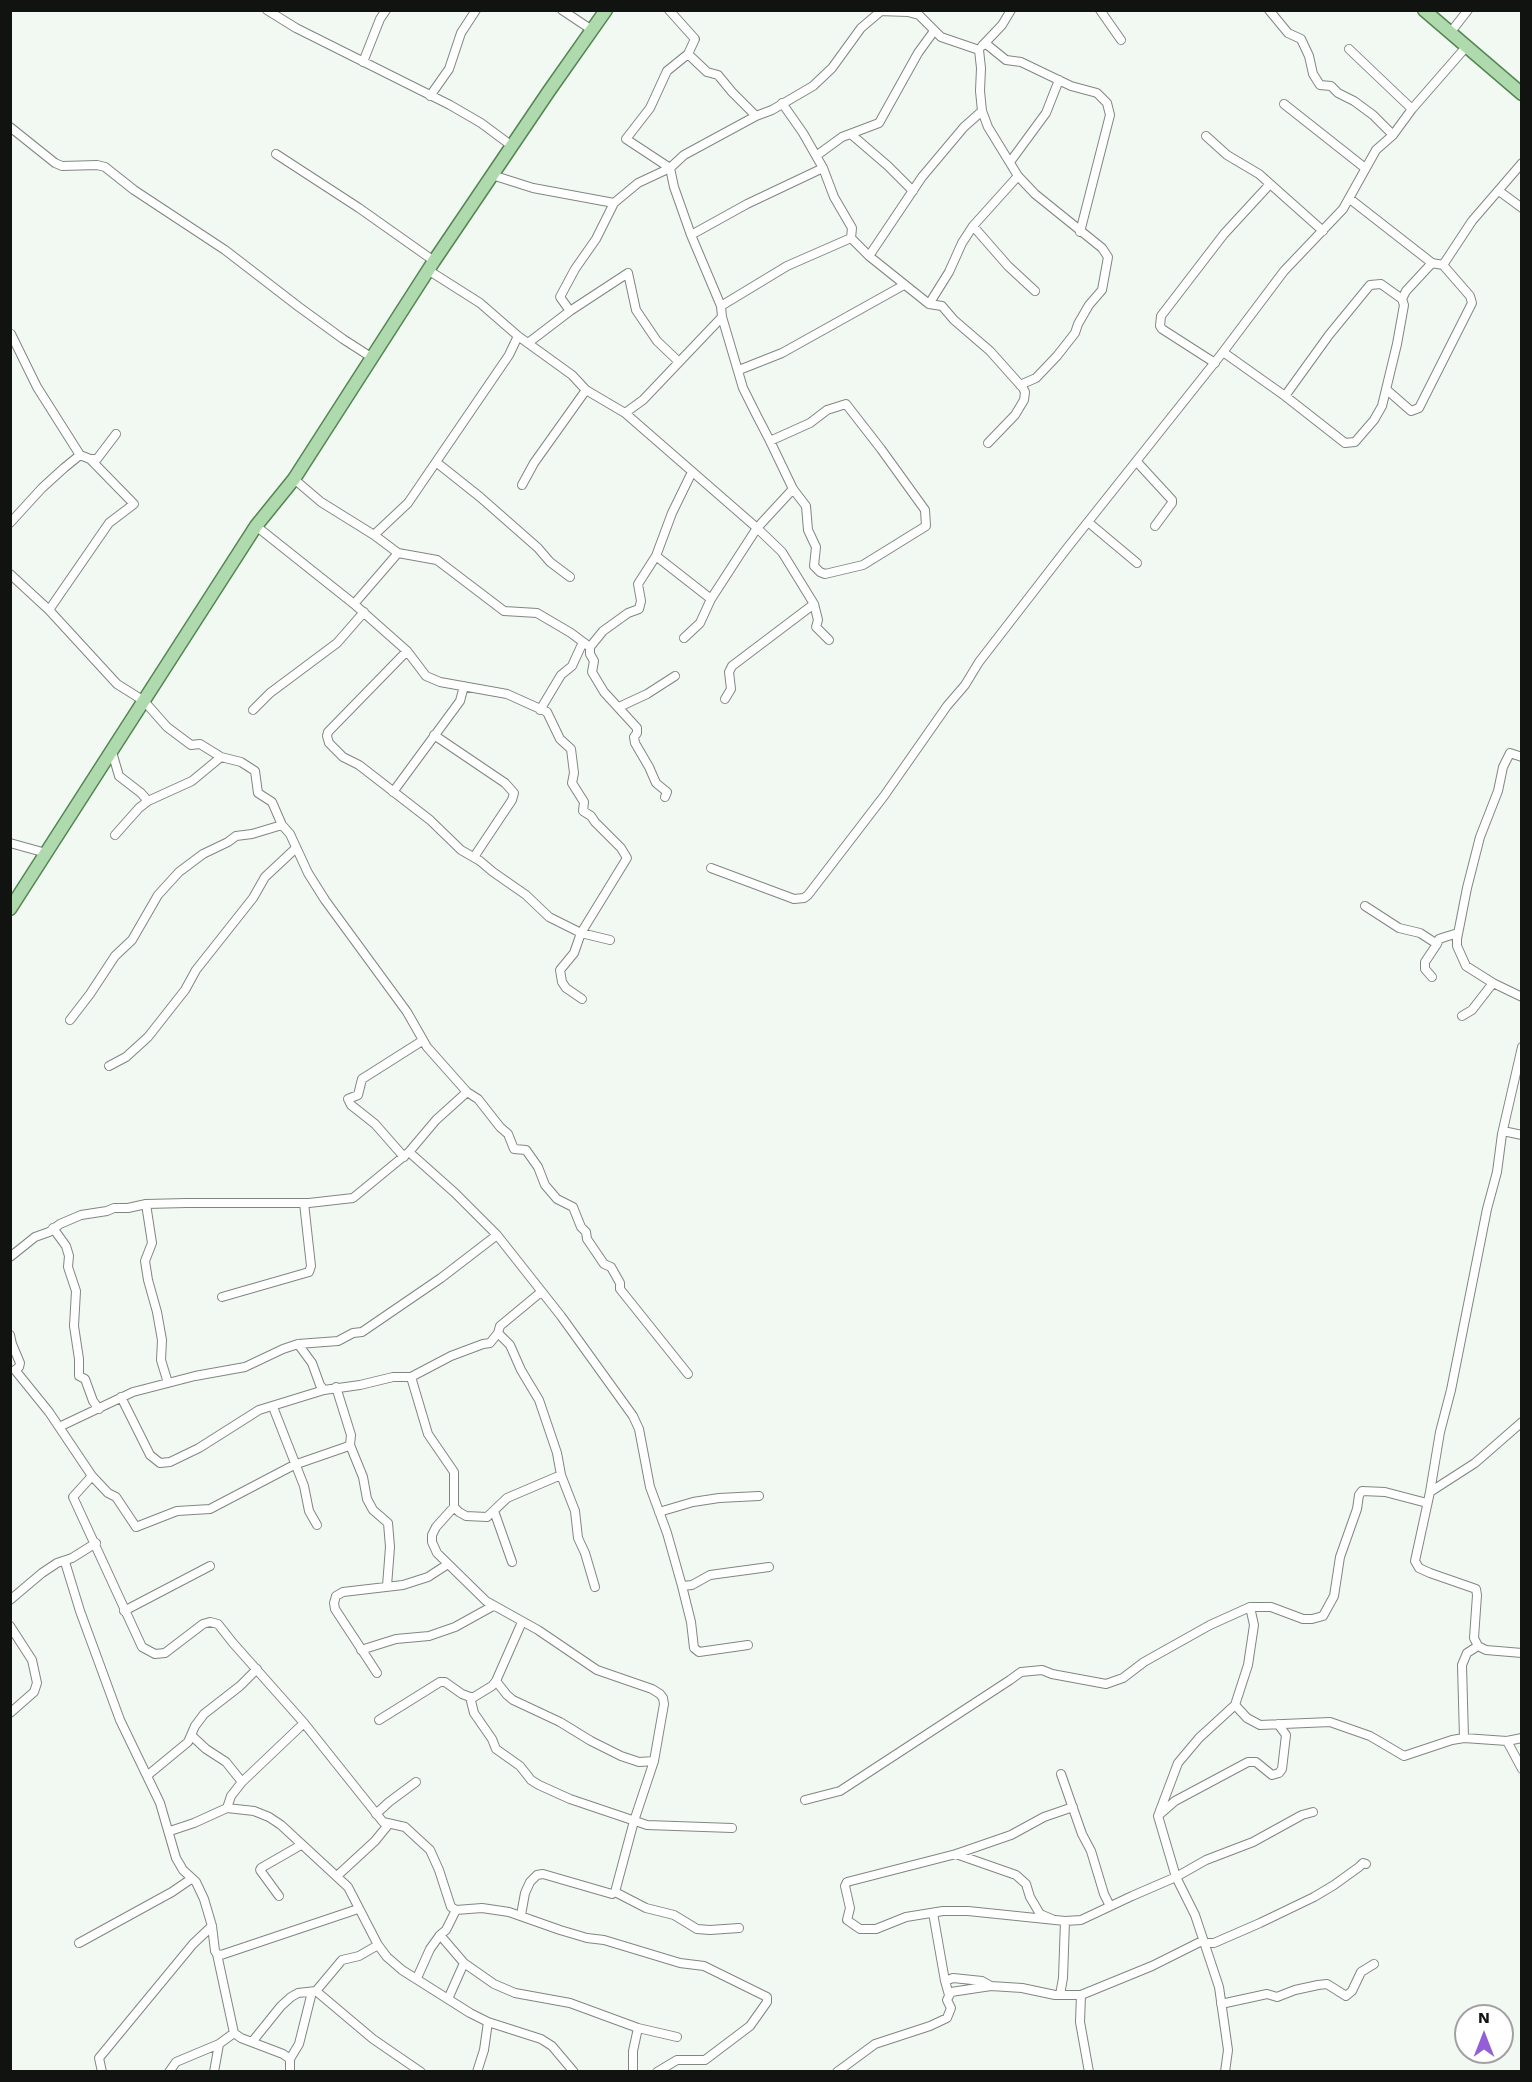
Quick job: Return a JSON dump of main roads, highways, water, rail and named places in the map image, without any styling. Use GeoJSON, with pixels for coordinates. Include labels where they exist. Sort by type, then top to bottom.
{"type":"FeatureCollection","features":[{"type":"Feature","properties":{"kind":"main road"},"geometry":{"type":"LineString","coordinates":[[10,909],[256,526],[294,479],[431,266],[606,10]]}},
{"type":"Feature","properties":{"kind":"main road"},"geometry":{"type":"LineString","coordinates":[[1424,10],[1521,94]]}}]}
